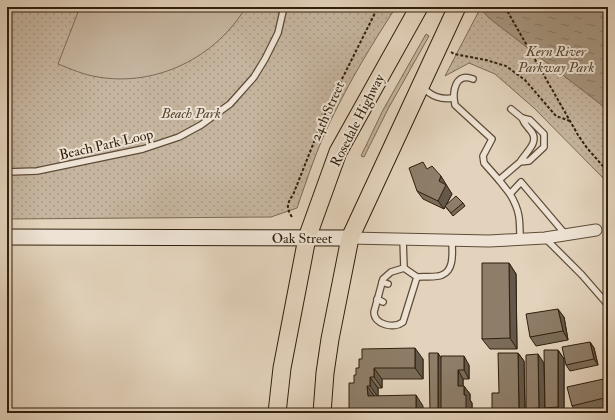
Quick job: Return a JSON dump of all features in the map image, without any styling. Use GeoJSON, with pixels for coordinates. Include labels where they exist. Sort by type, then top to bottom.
{"type":"FeatureCollection","features":[{"type":"Feature","properties":{"kind":"main road","name":"Rosedale Highway"},"geometry":{"type":"LineString","coordinates":[[307,238],[338,152],[419,7]]}},
{"type":"Feature","properties":{"kind":"main road"},"geometry":{"type":"LineString","coordinates":[[322,413],[325,373],[330,338],[350,238],[457,7]]}},
{"type":"Feature","properties":{"kind":"main road","name":"Oak Street"},"geometry":{"type":"LineString","coordinates":[[7,237],[350,238]]}},
{"type":"Feature","properties":{"kind":"main road"},"geometry":{"type":"LineString","coordinates":[[277,413],[282,368],[307,238]]}},
{"type":"Feature","properties":{"kind":"street","name":"Oak Street"},"geometry":{"type":"LineString","coordinates":[[350,238],[452,241],[520,240],[546,238],[596,230]]}},
{"type":"Feature","properties":{"kind":"lane","name":"Beach Park Loop"},"geometry":{"type":"LineString","coordinates":[[7,172],[37,171],[143,149],[179,137],[201,125],[230,104],[254,77],[266,59],[278,33],[284,7]]}},
{"type":"Feature","properties":{"kind":"lane"},"geometry":{"type":"LineString","coordinates":[[473,79],[468,77],[462,78],[457,82],[454,87],[453,98],[455,105],[492,139],[483,156],[484,163],[510,194],[517,206],[520,220],[520,240]]}},
{"type":"Feature","properties":{"kind":"lane"},"geometry":{"type":"LineString","coordinates":[[420,86],[432,96],[447,99],[453,98]]}},
{"type":"Feature","properties":{"kind":"lane"},"geometry":{"type":"LineString","coordinates":[[511,109],[522,118],[530,120],[544,134],[544,147],[529,161],[520,162]]}},
{"type":"Feature","properties":{"kind":"lane"},"geometry":{"type":"LineString","coordinates":[[499,180],[520,162],[534,143],[534,137],[525,125],[522,118]]}},
{"type":"Feature","properties":{"kind":"lane"},"geometry":{"type":"LineString","coordinates":[[510,194],[521,182],[566,235]]}},
{"type":"Feature","properties":{"kind":"lane"},"geometry":{"type":"LineString","coordinates":[[546,238],[582,275],[608,305]]}},
{"type":"Feature","properties":{"kind":"lane"},"geometry":{"type":"LineString","coordinates":[[403,239],[404,268]]}},
{"type":"Feature","properties":{"kind":"lane"},"geometry":{"type":"LineString","coordinates":[[404,268],[417,277],[442,276],[448,272],[452,263],[452,241]]}},
{"type":"Feature","properties":{"kind":"lane"},"geometry":{"type":"LineString","coordinates":[[404,268],[391,272],[383,279],[374,312],[374,316],[377,321],[392,326],[403,322],[404,309],[409,291],[417,277]]}},
{"type":"Feature","properties":{"kind":"lane"},"geometry":{"type":"LineString","coordinates":[[382,282],[388,284]]}},
{"type":"Feature","properties":{"kind":"lane"},"geometry":{"type":"LineString","coordinates":[[377,300],[383,302]]}},
{"type":"Feature","properties":{"kind":"path","name":"24th Street"},"geometry":{"type":"LineString","coordinates":[[292,217],[287,207],[288,201],[293,195],[327,109],[378,7]]}},
{"type":"Feature","properties":{"kind":"path"},"geometry":{"type":"LineString","coordinates":[[505,7],[587,148],[608,172]]}},
{"type":"Feature","properties":{"kind":"path"},"geometry":{"type":"LineString","coordinates":[[440,45],[454,54],[486,60],[506,66],[525,80],[538,93],[556,116],[571,122]]}},
{"type":"Feature","properties":{"kind":"green space","name":"Beach Park"},"geometry":{"type":"Polygon","coordinates":[[[7,7],[396,7],[361,63],[337,107],[316,153],[297,208],[271,217],[7,219],[7,7]]]}},
{"type":"Feature","properties":{"kind":"green space"},"geometry":{"type":"Polygon","coordinates":[[[80,7],[246,7],[233,25],[219,40],[202,54],[163,72],[142,77],[120,79],[93,76],[58,64],[80,7]]]}},
{"type":"Feature","properties":{"kind":"green space","name":"Kern River Parkway Park"},"geometry":{"type":"Polygon","coordinates":[[[481,7],[608,7],[608,183],[534,108],[495,74],[469,63],[445,76],[481,7]]]}},
{"type":"Feature","properties":{"kind":"green space"},"geometry":{"type":"Polygon","coordinates":[[[426,34],[429,36],[388,109],[364,157],[361,156],[383,110],[426,34]]]}},
{"type":"Feature","properties":{"kind":"water"},"geometry":{"type":"Polygon","coordinates":[[[479,7],[608,7],[608,110],[489,18],[479,7]]]}},
{"type":"Feature","properties":{"kind":"building"},"geometry":{"type":"Polygon","coordinates":[[[423,162],[427,169],[432,166],[441,176],[439,181],[446,185],[438,201],[417,191],[409,168],[423,162]]]}},
{"type":"Feature","properties":{"kind":"building"},"geometry":{"type":"Polygon","coordinates":[[[456,196],[463,203],[451,213],[445,206],[456,196]]]}},
{"type":"Feature","properties":{"kind":"building"},"geometry":{"type":"Polygon","coordinates":[[[482,263],[509,263],[510,338],[482,339],[482,263]]]}},
{"type":"Feature","properties":{"kind":"building"},"geometry":{"type":"Polygon","coordinates":[[[558,309],[563,331],[530,337],[526,314],[558,309]]]}},
{"type":"Feature","properties":{"kind":"building"},"geometry":{"type":"Polygon","coordinates":[[[590,342],[594,359],[566,365],[562,347],[590,342]]]}},
{"type":"Feature","properties":{"kind":"building"},"geometry":{"type":"Polygon","coordinates":[[[415,348],[415,368],[374,368],[374,377],[370,377],[370,386],[367,386],[368,396],[416,395],[416,413],[349,413],[349,383],[354,383],[356,368],[359,368],[359,359],[362,359],[362,349],[415,348]]]}},
{"type":"Feature","properties":{"kind":"building"},"geometry":{"type":"Polygon","coordinates":[[[544,350],[558,350],[558,407],[545,408],[544,350]]]}},
{"type":"Feature","properties":{"kind":"building"},"geometry":{"type":"Polygon","coordinates":[[[429,353],[438,353],[438,413],[430,413],[429,353]]]}},
{"type":"Feature","properties":{"kind":"building"},"geometry":{"type":"Polygon","coordinates":[[[498,353],[518,353],[519,411],[499,412],[499,409],[492,409],[492,393],[499,393],[498,353]]]}},
{"type":"Feature","properties":{"kind":"building"},"geometry":{"type":"Polygon","coordinates":[[[538,354],[539,408],[526,409],[526,355],[538,354]]]}},
{"type":"Feature","properties":{"kind":"building"},"geometry":{"type":"Polygon","coordinates":[[[441,356],[464,356],[464,370],[458,370],[458,386],[464,386],[464,395],[466,395],[466,411],[460,411],[460,413],[441,413],[441,356]]]}},
{"type":"Feature","properties":{"kind":"building"},"geometry":{"type":"Polygon","coordinates":[[[608,378],[608,397],[572,406],[567,387],[608,378]]]}}]}
